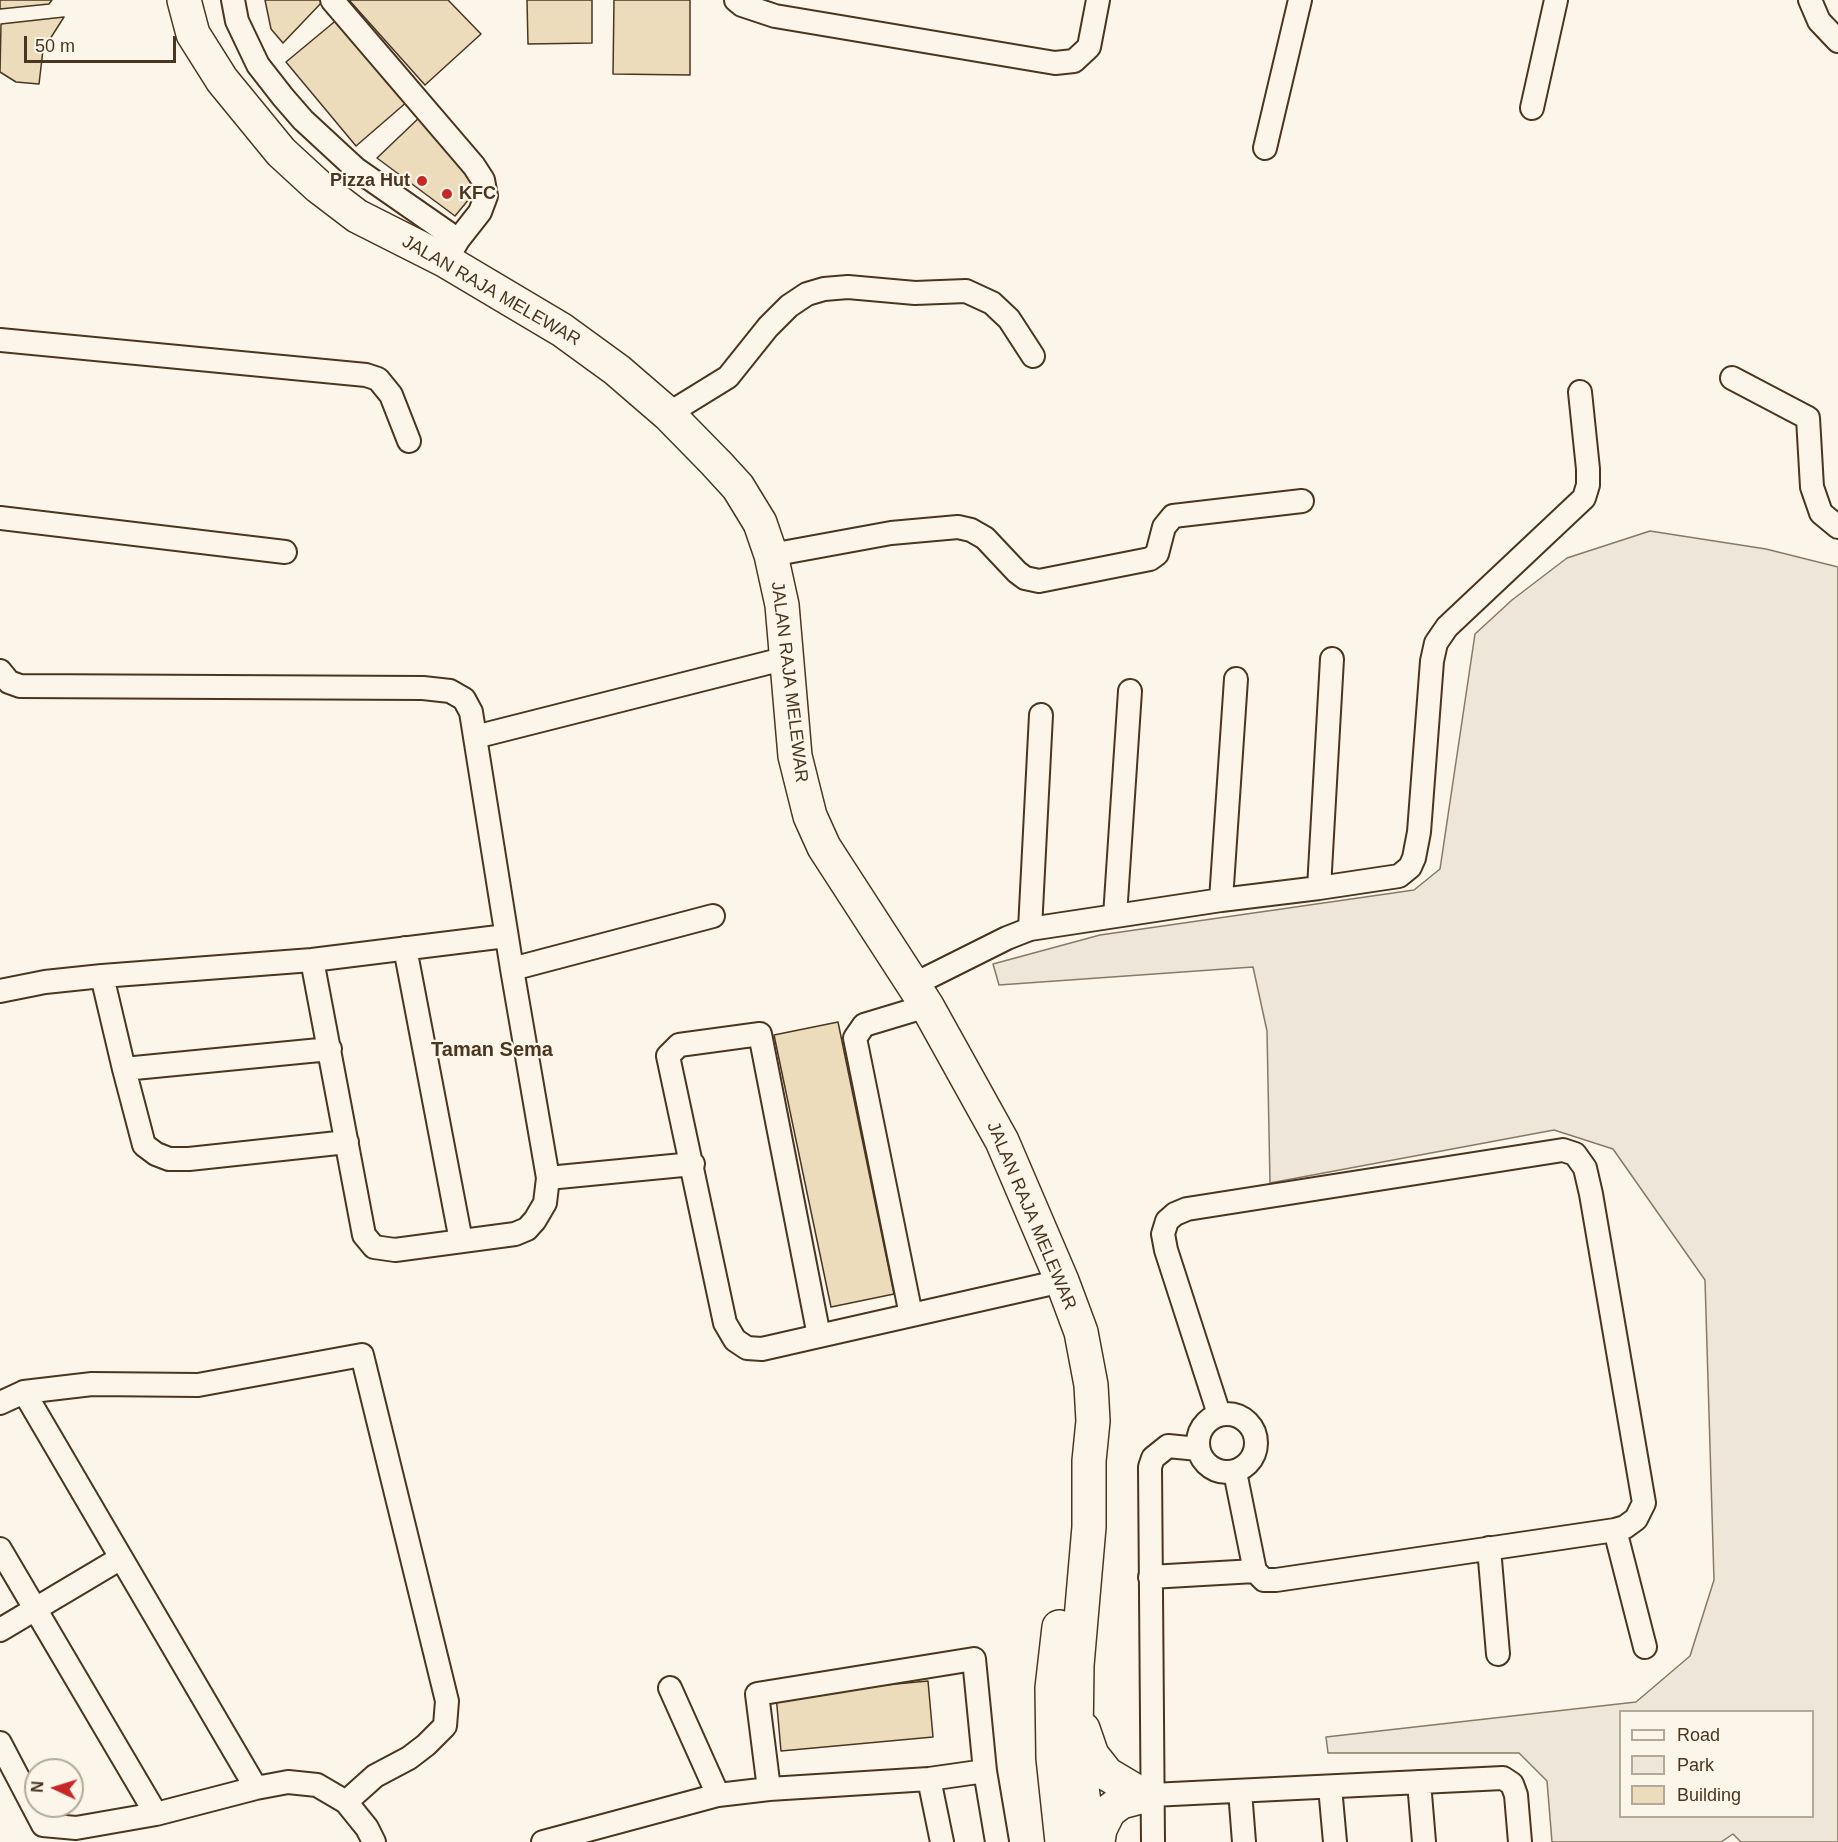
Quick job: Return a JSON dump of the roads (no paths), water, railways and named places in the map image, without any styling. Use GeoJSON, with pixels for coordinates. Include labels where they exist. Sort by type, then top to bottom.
{"type":"FeatureCollection","features":[{"type":"Feature","properties":{"kind":"highway","name":"JALAN RAJA MELEWAR"},"geometry":{"type":"LineString","coordinates":[[184,0],[193,34],[222,80],[281,152],[319,187],[357,216],[452,251],[617,370],[668,414],[738,487],[760,523],[771,555],[782,605],[795,756],[810,816],[824,847],[920,995],[1002,1141],[1062,1281],[1081,1332],[1088,1367],[1093,1421],[1089,1461],[1089,1527],[1077,1665],[1076,1740],[1089,1842]]}},
{"type":"Feature","properties":{"kind":"highway","name":"JALAN RAJA MELEWAR"},"geometry":{"type":"LineString","coordinates":[[1062,1842],[1053,1758],[1052,1688],[1069,1534],[1076,1496],[1089,1461]]}},
{"type":"Feature","properties":{"kind":"highway"},"geometry":{"type":"LineString","coordinates":[[1077,1665],[1083,1731],[1092,1755],[1107,1774],[1148,1796]]}},
{"type":"Feature","properties":{"kind":"highway"},"geometry":{"type":"LineString","coordinates":[[1098,1842],[1100,1829],[1109,1811],[1121,1802],[1148,1796]]}},
{"type":"Feature","properties":{"kind":"highway"},"geometry":{"type":"LineString","coordinates":[[1068,1842],[1072,1820],[1082,1798]]}},
{"type":"Feature","properties":{"kind":"street"},"geometry":{"type":"LineString","coordinates":[[233,0],[237,21],[258,65],[283,98],[303,120],[356,169],[452,251],[480,212],[486,195],[483,180],[474,166],[332,0]]}},
{"type":"Feature","properties":{"kind":"street"},"geometry":{"type":"LineString","coordinates":[[736,0],[742,5],[775,16],[1055,63],[1074,61],[1089,47],[1098,0]]}},
{"type":"Feature","properties":{"kind":"street"},"geometry":{"type":"LineString","coordinates":[[1265,148],[1300,0]]}},
{"type":"Feature","properties":{"kind":"street"},"geometry":{"type":"LineString","coordinates":[[1532,108],[1556,0]]}},
{"type":"Feature","properties":{"kind":"street"},"geometry":{"type":"LineString","coordinates":[[1810,0],[1819,21],[1838,41]]}},
{"type":"Feature","properties":{"kind":"street"},"geometry":{"type":"LineString","coordinates":[[668,414],[728,377],[768,327],[789,306],[807,294],[824,289],[848,286],[915,292],[966,291],[992,303],[1009,319],[1033,356]]}},
{"type":"Feature","properties":{"kind":"street"},"geometry":{"type":"LineString","coordinates":[[0,340],[366,375],[378,379],[391,395],[409,441]]}},
{"type":"Feature","properties":{"kind":"street"},"geometry":{"type":"LineString","coordinates":[[1732,378],[1808,418],[1812,487],[1821,513],[1838,527]]}},
{"type":"Feature","properties":{"kind":"street"},"geometry":{"type":"LineString","coordinates":[[911,1316],[855,1038],[864,1025],[920,995],[1007,938],[1030,929],[1399,876],[1410,867],[1419,832],[1432,661],[1436,643],[1447,627],[1584,498],[1588,485],[1588,469],[1580,392]]}},
{"type":"Feature","properties":{"kind":"street"},"geometry":{"type":"LineString","coordinates":[[771,555],[891,533],[958,527],[971,530],[985,538],[1017,572],[1025,578],[1039,581],[1150,559],[1157,554],[1164,526],[1173,516],[1302,501]]}},
{"type":"Feature","properties":{"kind":"street"},"geometry":{"type":"LineString","coordinates":[[0,518],[285,552]]}},
{"type":"Feature","properties":{"kind":"street"},"geometry":{"type":"LineString","coordinates":[[476,737],[788,658]]}},
{"type":"Feature","properties":{"kind":"street"},"geometry":{"type":"LineString","coordinates":[[1319,888],[1332,659]]}},
{"type":"Feature","properties":{"kind":"street"},"geometry":{"type":"LineString","coordinates":[[0,671],[9,682],[20,686],[438,688],[450,691],[464,699],[471,712],[476,737],[506,936],[548,1178],[545,1203],[528,1229],[515,1233],[395,1250],[374,1247],[364,1235],[312,960]]}},
{"type":"Feature","properties":{"kind":"street"},"geometry":{"type":"LineString","coordinates":[[1221,900],[1236,679]]}},
{"type":"Feature","properties":{"kind":"street"},"geometry":{"type":"LineString","coordinates":[[1115,916],[1130,691]]}},
{"type":"Feature","properties":{"kind":"street"},"geometry":{"type":"LineString","coordinates":[[1030,929],[1041,715]]}},
{"type":"Feature","properties":{"kind":"street"},"geometry":{"type":"LineString","coordinates":[[512,969],[713,916]]}},
{"type":"Feature","properties":{"kind":"street"},"geometry":{"type":"LineString","coordinates":[[0,991],[45,982],[312,960],[506,936]]}},
{"type":"Feature","properties":{"kind":"street"},"geometry":{"type":"LineString","coordinates":[[405,948],[461,1241]]}},
{"type":"Feature","properties":{"kind":"street"},"geometry":{"type":"LineString","coordinates":[[102,976],[144,1145],[156,1154],[169,1159],[189,1159],[347,1142]]}},
{"type":"Feature","properties":{"kind":"street"},"geometry":{"type":"LineString","coordinates":[[819,1336],[760,1034],[679,1045],[668,1056],[693,1164],[725,1323],[735,1340],[747,1348],[762,1349],[1062,1281]]}},
{"type":"Feature","properties":{"kind":"street"},"geometry":{"type":"LineString","coordinates":[[124,1069],[330,1050]]}},
{"type":"Feature","properties":{"kind":"street"},"geometry":{"type":"LineString","coordinates":[[1220,1414],[1166,1250],[1163,1234],[1167,1221],[1175,1214],[1198,1208],[1563,1150],[1575,1154],[1585,1168],[1644,1503],[1636,1519],[1625,1527],[1615,1530],[1264,1580],[1255,1572],[1235,1472]]}},
{"type":"Feature","properties":{"kind":"street"},"geometry":{"type":"LineString","coordinates":[[548,1178],[693,1164]]}},
{"type":"Feature","properties":{"kind":"street"},"geometry":{"type":"LineString","coordinates":[[0,1403],[24,1392],[92,1384],[198,1385],[362,1354],[447,1701],[445,1726],[426,1745],[409,1758],[375,1776],[346,1802]]}},
{"type":"Feature","properties":{"kind":"street"},"geometry":{"type":"LineString","coordinates":[[24,1392],[256,1788]]}},
{"type":"Feature","properties":{"kind":"street"},"geometry":{"type":"LineString","coordinates":[[1230,1413],[1248,1422],[1257,1441],[1256,1451],[1251,1460],[1235,1472],[1216,1471],[1201,1458],[1198,1449],[1200,1431],[1212,1418],[1220,1414],[1230,1413]]}},
{"type":"Feature","properties":{"kind":"street"},"geometry":{"type":"LineString","coordinates":[[1153,1842],[1148,1796],[1150,1467],[1154,1458],[1168,1446],[1198,1449]]}},
{"type":"Feature","properties":{"kind":"street"},"geometry":{"type":"LineString","coordinates":[[1615,1530],[1645,1647]]}},
{"type":"Feature","properties":{"kind":"street"},"geometry":{"type":"LineString","coordinates":[[1489,1548],[1498,1654]]}},
{"type":"Feature","properties":{"kind":"street"},"geometry":{"type":"LineString","coordinates":[[0,1549],[156,1814]]}},
{"type":"Feature","properties":{"kind":"street"},"geometry":{"type":"LineString","coordinates":[[0,1629],[121,1558]]}},
{"type":"Feature","properties":{"kind":"street"},"geometry":{"type":"LineString","coordinates":[[1150,1577],[1255,1572]]}},
{"type":"Feature","properties":{"kind":"street"},"geometry":{"type":"LineString","coordinates":[[769,1789],[757,1694],[974,1659],[985,1771],[997,1842]]}},
{"type":"Feature","properties":{"kind":"street"},"geometry":{"type":"LineString","coordinates":[[669,1688],[718,1795]]}},
{"type":"Feature","properties":{"kind":"street"},"geometry":{"type":"LineString","coordinates":[[0,1743],[50,1838],[76,1828],[156,1814],[288,1782],[317,1785],[346,1802],[367,1828],[374,1842]]}},
{"type":"Feature","properties":{"kind":"street"},"geometry":{"type":"LineString","coordinates":[[543,1842],[718,1795],[769,1789],[929,1779],[985,1771]]}},
{"type":"Feature","properties":{"kind":"street"},"geometry":{"type":"LineString","coordinates":[[1082,1798],[1503,1778],[1512,1784],[1516,1795],[1520,1842]]}},
{"type":"Feature","properties":{"kind":"street"},"geometry":{"type":"LineString","coordinates":[[929,1779],[942,1842]]}},
{"type":"Feature","properties":{"kind":"street"},"geometry":{"type":"LineString","coordinates":[[1419,1782],[1424,1842]]}},
{"type":"Feature","properties":{"kind":"street"},"geometry":{"type":"LineString","coordinates":[[1330,1786],[1335,1842]]}},
{"type":"Feature","properties":{"kind":"street"},"geometry":{"type":"LineString","coordinates":[[1240,1791],[1244,1842]]}},
{"type":"Feature","properties":{"kind":"place","name":"Pizza Hut"},"geometry":{"type":"Point","coordinates":[422,181]}},
{"type":"Feature","properties":{"kind":"place","name":"KFC"},"geometry":{"type":"Point","coordinates":[447,194]}},
{"type":"Feature","properties":{"kind":"district","name":"Taman Sema"},"geometry":{"type":"Point","coordinates":[492,1050]}}]}
